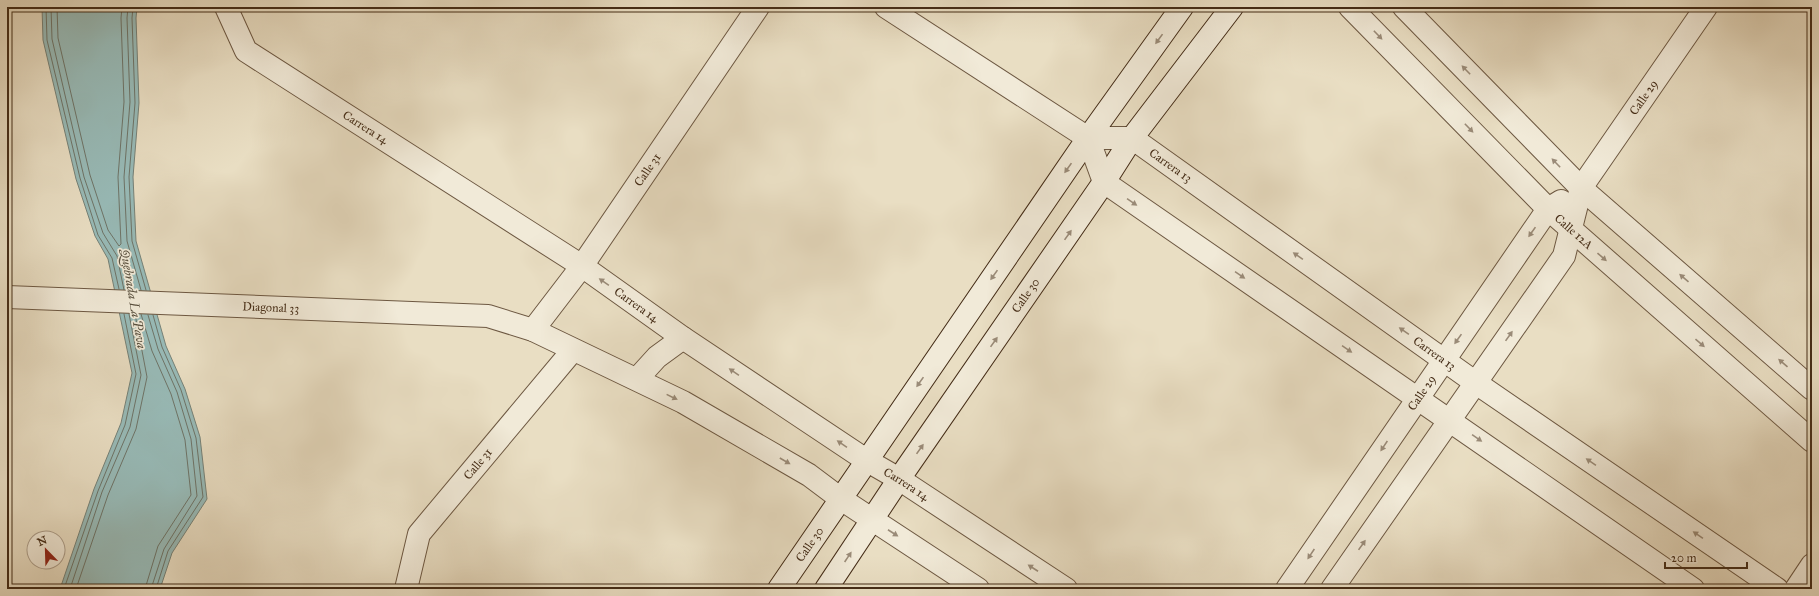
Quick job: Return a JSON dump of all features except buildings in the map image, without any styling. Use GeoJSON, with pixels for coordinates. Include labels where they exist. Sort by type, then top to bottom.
{"type":"FeatureCollection","features":[{"type":"Feature","properties":{"kind":"street","name":"Carrera 14"},"geometry":{"type":"LineString","coordinates":[[226,7],[246,51],[582,266],[683,338],[866,460],[899,479],[1066,589]]}},
{"type":"Feature","properties":{"kind":"street","name":"Calle 31"},"geometry":{"type":"LineString","coordinates":[[533,330],[582,266],[758,7]]}},
{"type":"Feature","properties":{"kind":"street"},"geometry":{"type":"LineString","coordinates":[[886,7],[1088,138],[1132,138]]}},
{"type":"Feature","properties":{"kind":"street","name":"Calle 30"},"geometry":{"type":"LineString","coordinates":[[779,589],[1088,138],[1182,7]]}},
{"type":"Feature","properties":{"kind":"street","name":"Calle 30"},"geometry":{"type":"LineString","coordinates":[[826,589],[899,479],[1104,182],[1132,138],[1232,7]]}},
{"type":"Feature","properties":{"kind":"street","name":"Calle 12A"},"geometry":{"type":"LineString","coordinates":[[1350,7],[1548,209],[1812,441]]}},
{"type":"Feature","properties":{"kind":"street"},"geometry":{"type":"LineString","coordinates":[[1404,7],[1581,188],[1812,389]]}},
{"type":"Feature","properties":{"kind":"street","name":"Calle 29"},"geometry":{"type":"LineString","coordinates":[[1332,589],[1564,256],[1581,188],[1706,7]]}},
{"type":"Feature","properties":{"kind":"street"},"geometry":{"type":"LineString","coordinates":[[1088,138],[1104,182],[1418,397],[1694,589]]}},
{"type":"Feature","properties":{"kind":"street","name":"Carrera 13"},"geometry":{"type":"LineString","coordinates":[[1132,138],[1476,383],[1776,589]]}},
{"type":"Feature","properties":{"kind":"street","name":"Calle 29"},"geometry":{"type":"LineString","coordinates":[[1287,589],[1548,209],[1581,188]]}},
{"type":"Feature","properties":{"kind":"street","name":"Diagonal 33"},"geometry":{"type":"LineString","coordinates":[[8,297],[488,316],[533,330]]}},
{"type":"Feature","properties":{"kind":"street"},"geometry":{"type":"LineString","coordinates":[[533,330],[683,402],[810,475],[840,499],[978,589]]}},
{"type":"Feature","properties":{"kind":"street"},"geometry":{"type":"LineString","coordinates":[[637,379],[658,357],[683,338]]}},
{"type":"Feature","properties":{"kind":"street","name":"Calle 31"},"geometry":{"type":"LineString","coordinates":[[406,589],[420,534],[573,350]]}},
{"type":"Feature","properties":{"kind":"street"},"geometry":{"type":"LineString","coordinates":[[1796,589],[1812,565]]}},
{"type":"Feature","properties":{"kind":"water","name":"Quebrada La Pava"},"geometry":{"type":"Polygon","coordinates":[[[42,7],[137,7],[136,18],[139,103],[133,177],[136,241],[166,346],[185,389],[200,437],[207,499],[172,553],[160,589],[60,589],[94,489],[121,423],[132,373],[108,259],[95,236],[76,179],[43,40],[42,7]]]}}]}
